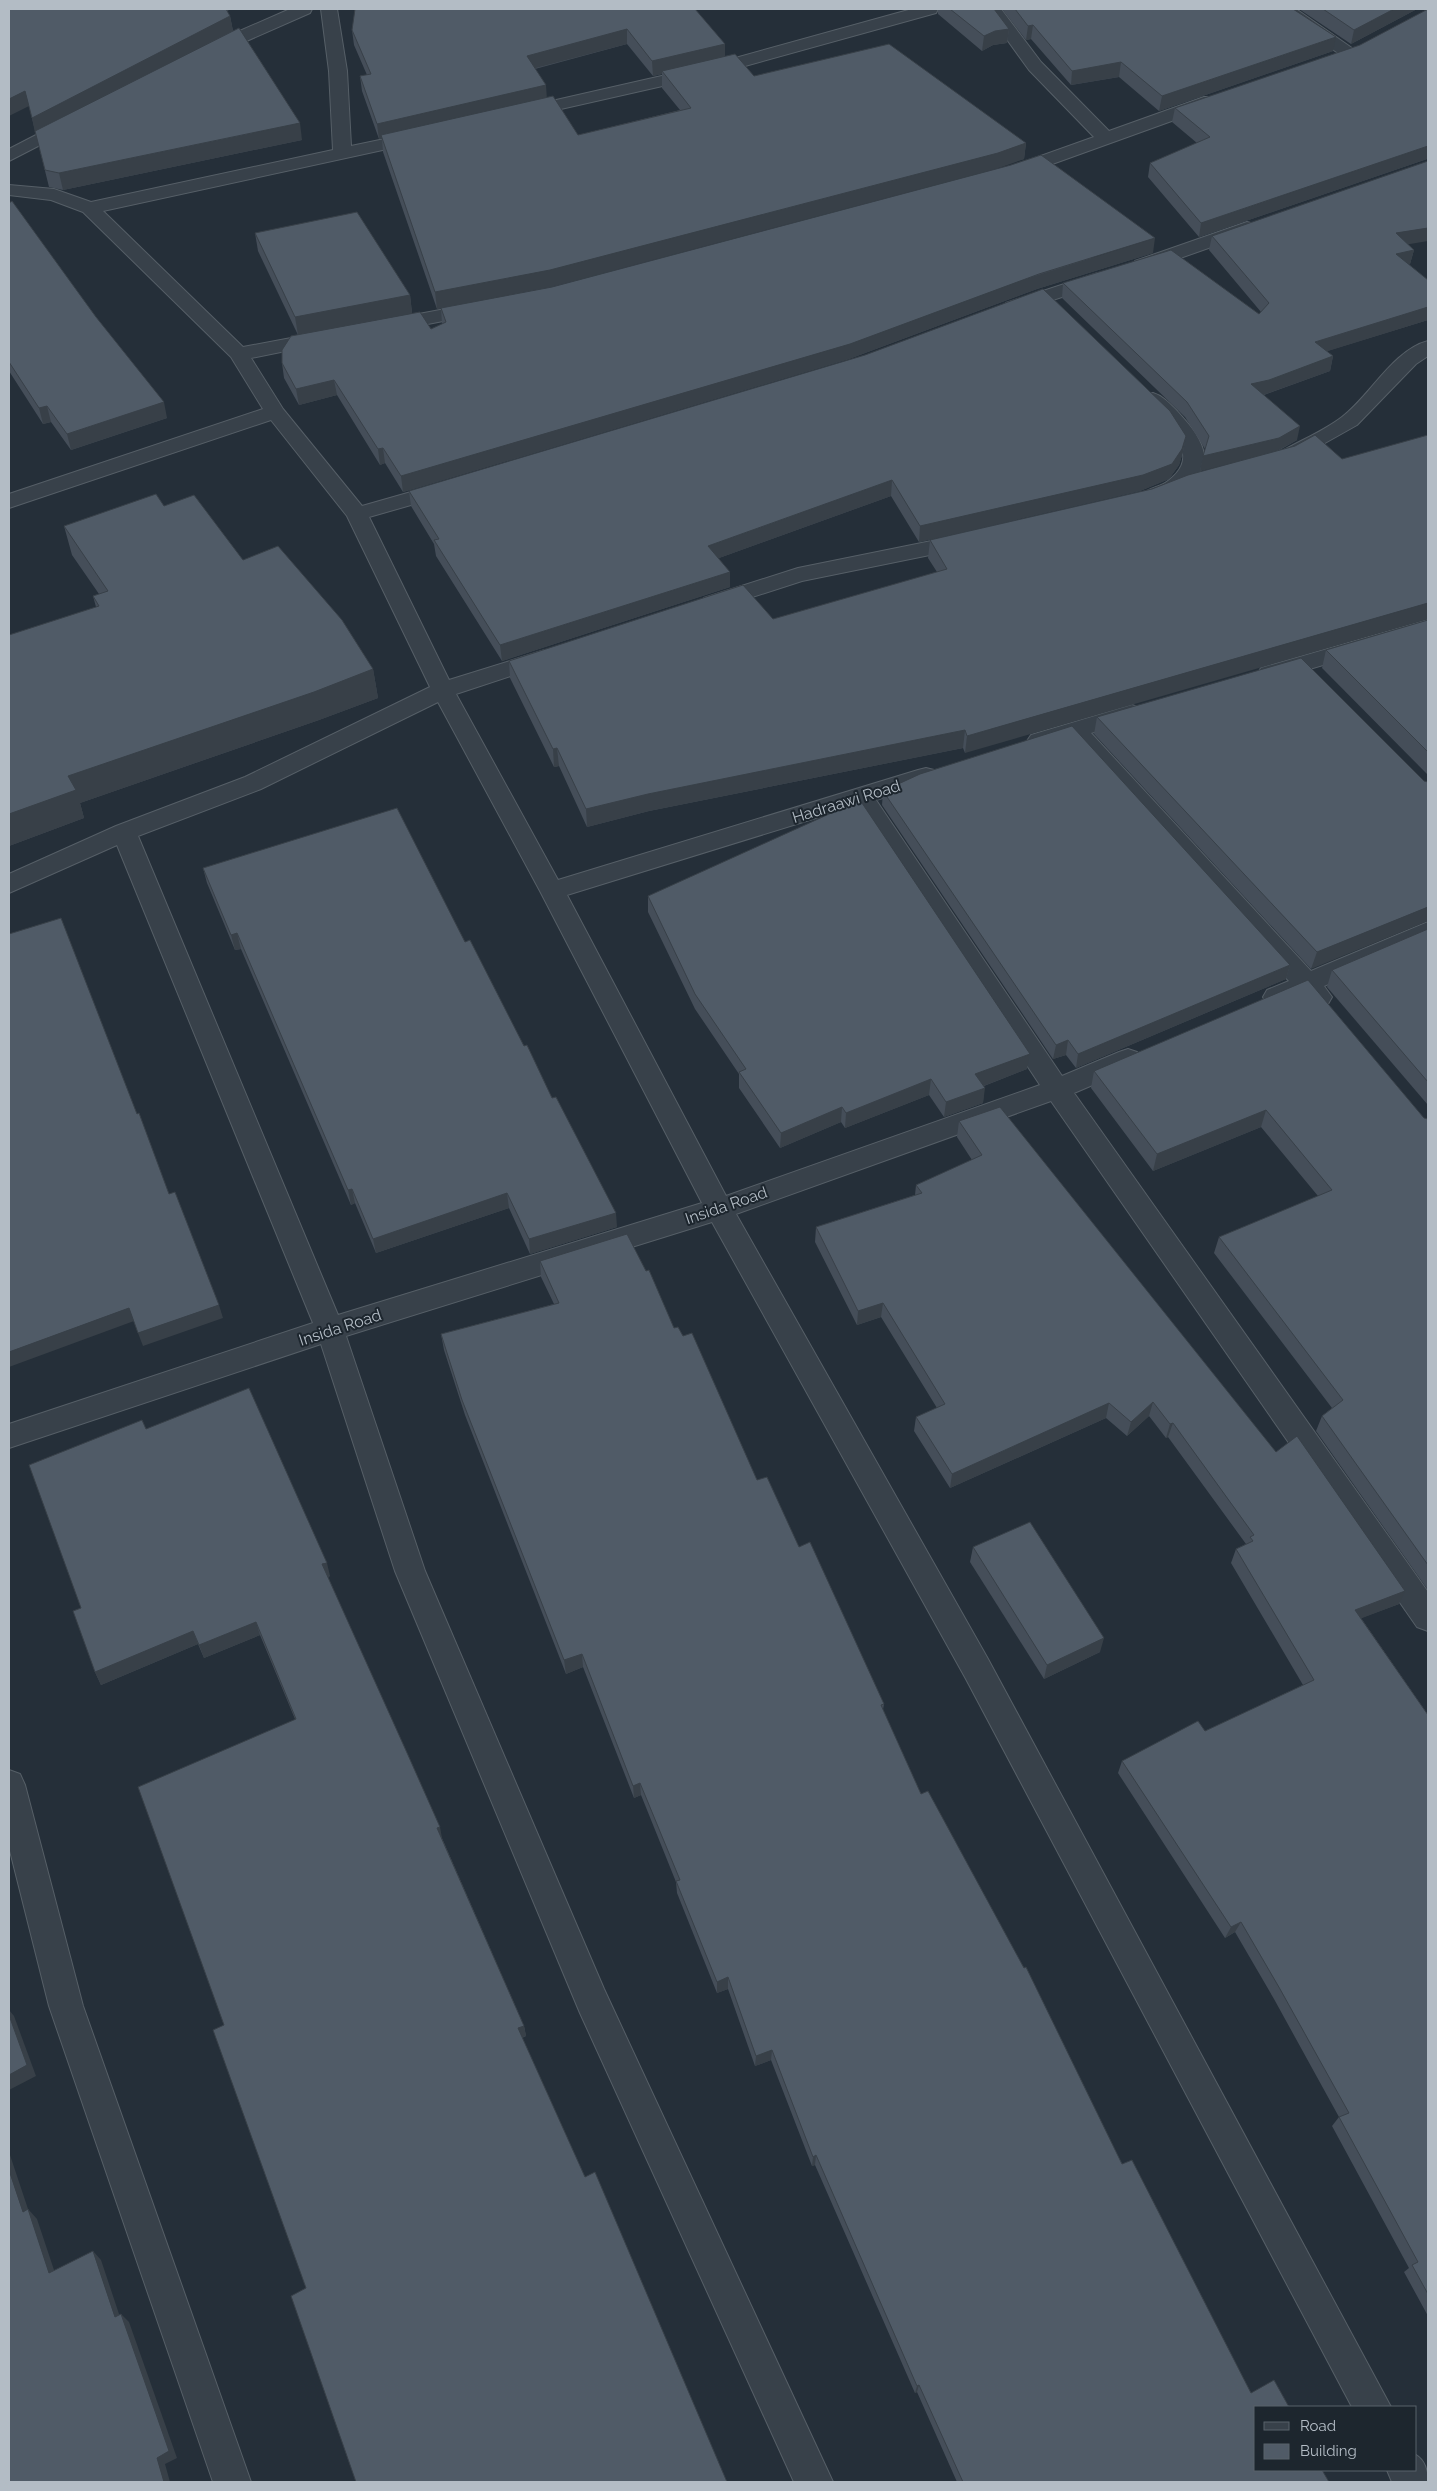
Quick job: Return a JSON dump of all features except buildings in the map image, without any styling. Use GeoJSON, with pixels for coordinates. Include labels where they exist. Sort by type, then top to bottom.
{"type":"FeatureCollection","features":[{"type":"Feature","properties":{"kind":"street"},"geometry":{"type":"LineString","coordinates":[[192,60],[304,9]]}},
{"type":"Feature","properties":{"kind":"street"},"geometry":{"type":"LineString","coordinates":[[329,9],[338,71],[342,154]]}},
{"type":"Feature","properties":{"kind":"street"},"geometry":{"type":"LineString","coordinates":[[504,117],[714,68],[930,9]]}},
{"type":"Feature","properties":{"kind":"street"},"geometry":{"type":"LineString","coordinates":[[993,9],[1035,66],[1105,137]]}},
{"type":"Feature","properties":{"kind":"street"},"geometry":{"type":"LineString","coordinates":[[1285,9],[1350,52]]}},
{"type":"Feature","properties":{"kind":"street"},"geometry":{"type":"LineString","coordinates":[[994,178],[1105,137],[1225,96]]}},
{"type":"Feature","properties":{"kind":"street"},"geometry":{"type":"LineString","coordinates":[[9,156],[86,114]]}},
{"type":"Feature","properties":{"kind":"street"},"geometry":{"type":"LineString","coordinates":[[90,208],[438,132]]}},
{"type":"Feature","properties":{"kind":"street"},"geometry":{"type":"LineString","coordinates":[[9,190],[54,195],[90,208],[238,354],[274,412],[357,514],[443,690],[552,891],[718,1209],[976,1669],[1371,2406]]}},
{"type":"Feature","properties":{"kind":"street"},"geometry":{"type":"LineString","coordinates":[[992,315],[1052,302],[1157,260],[1269,220]]}},
{"type":"Feature","properties":{"kind":"street"},"geometry":{"type":"LineString","coordinates":[[366,330],[494,306]]}},
{"type":"Feature","properties":{"kind":"street"},"geometry":{"type":"LineString","coordinates":[[238,354],[337,336]]}},
{"type":"Feature","properties":{"kind":"street"},"geometry":{"type":"LineString","coordinates":[[1263,463],[1283,458],[1350,421],[1409,360],[1428,348]]}},
{"type":"Feature","properties":{"kind":"street"},"geometry":{"type":"LineString","coordinates":[[1142,388],[1176,422],[1190,441],[1195,452],[1191,467],[1177,486]]}},
{"type":"Feature","properties":{"kind":"street"},"geometry":{"type":"LineString","coordinates":[[9,501],[274,412]]}},
{"type":"Feature","properties":{"kind":"street"},"geometry":{"type":"LineString","coordinates":[[1129,502],[1148,498],[1177,486],[1206,478]]}},
{"type":"Feature","properties":{"kind":"street"},"geometry":{"type":"LineString","coordinates":[[357,514],[462,483]]}},
{"type":"Feature","properties":{"kind":"street"},"geometry":{"type":"LineString","coordinates":[[696,609],[798,575],[989,536]]}},
{"type":"Feature","properties":{"kind":"street"},"geometry":{"type":"LineString","coordinates":[[1245,680],[1428,627]]}},
{"type":"Feature","properties":{"kind":"street"},"geometry":{"type":"LineString","coordinates":[[9,884],[124,832],[253,783],[443,690],[565,651]]}},
{"type":"Feature","properties":{"kind":"street"},"geometry":{"type":"LineString","coordinates":[[1301,663],[1321,683]]}},
{"type":"Feature","properties":{"kind":"street"},"geometry":{"type":"LineString","coordinates":[[1019,747],[1151,708]]}},
{"type":"Feature","properties":{"kind":"street"},"geometry":{"type":"LineString","coordinates":[[1075,730],[1308,984],[1333,1014]]}},
{"type":"Feature","properties":{"kind":"street","name":"Hadraawi Road"},"geometry":{"type":"LineString","coordinates":[[552,891],[945,770]]}},
{"type":"Feature","properties":{"kind":"street"},"geometry":{"type":"LineString","coordinates":[[861,796],[1057,1089],[1428,1617]]}},
{"type":"Feature","properties":{"kind":"street"},"geometry":{"type":"LineString","coordinates":[[124,832],[330,1329],[410,1571],[592,2001],[814,2482]]}},
{"type":"Feature","properties":{"kind":"street"},"geometry":{"type":"LineString","coordinates":[[1254,1006],[1428,931]]}},
{"type":"Feature","properties":{"kind":"street","name":"Insida Road"},"geometry":{"type":"LineString","coordinates":[[9,1436],[330,1329],[718,1209],[1057,1089],[1147,1051]]}},
{"type":"Feature","properties":{"kind":"street"},"geometry":{"type":"LineString","coordinates":[[9,1785],[66,2006],[232,2482]]}},
{"type":"Feature","properties":{"kind":"street"},"geometry":{"type":"LineString","coordinates":[[1407,2471],[1413,2482]]}}]}
